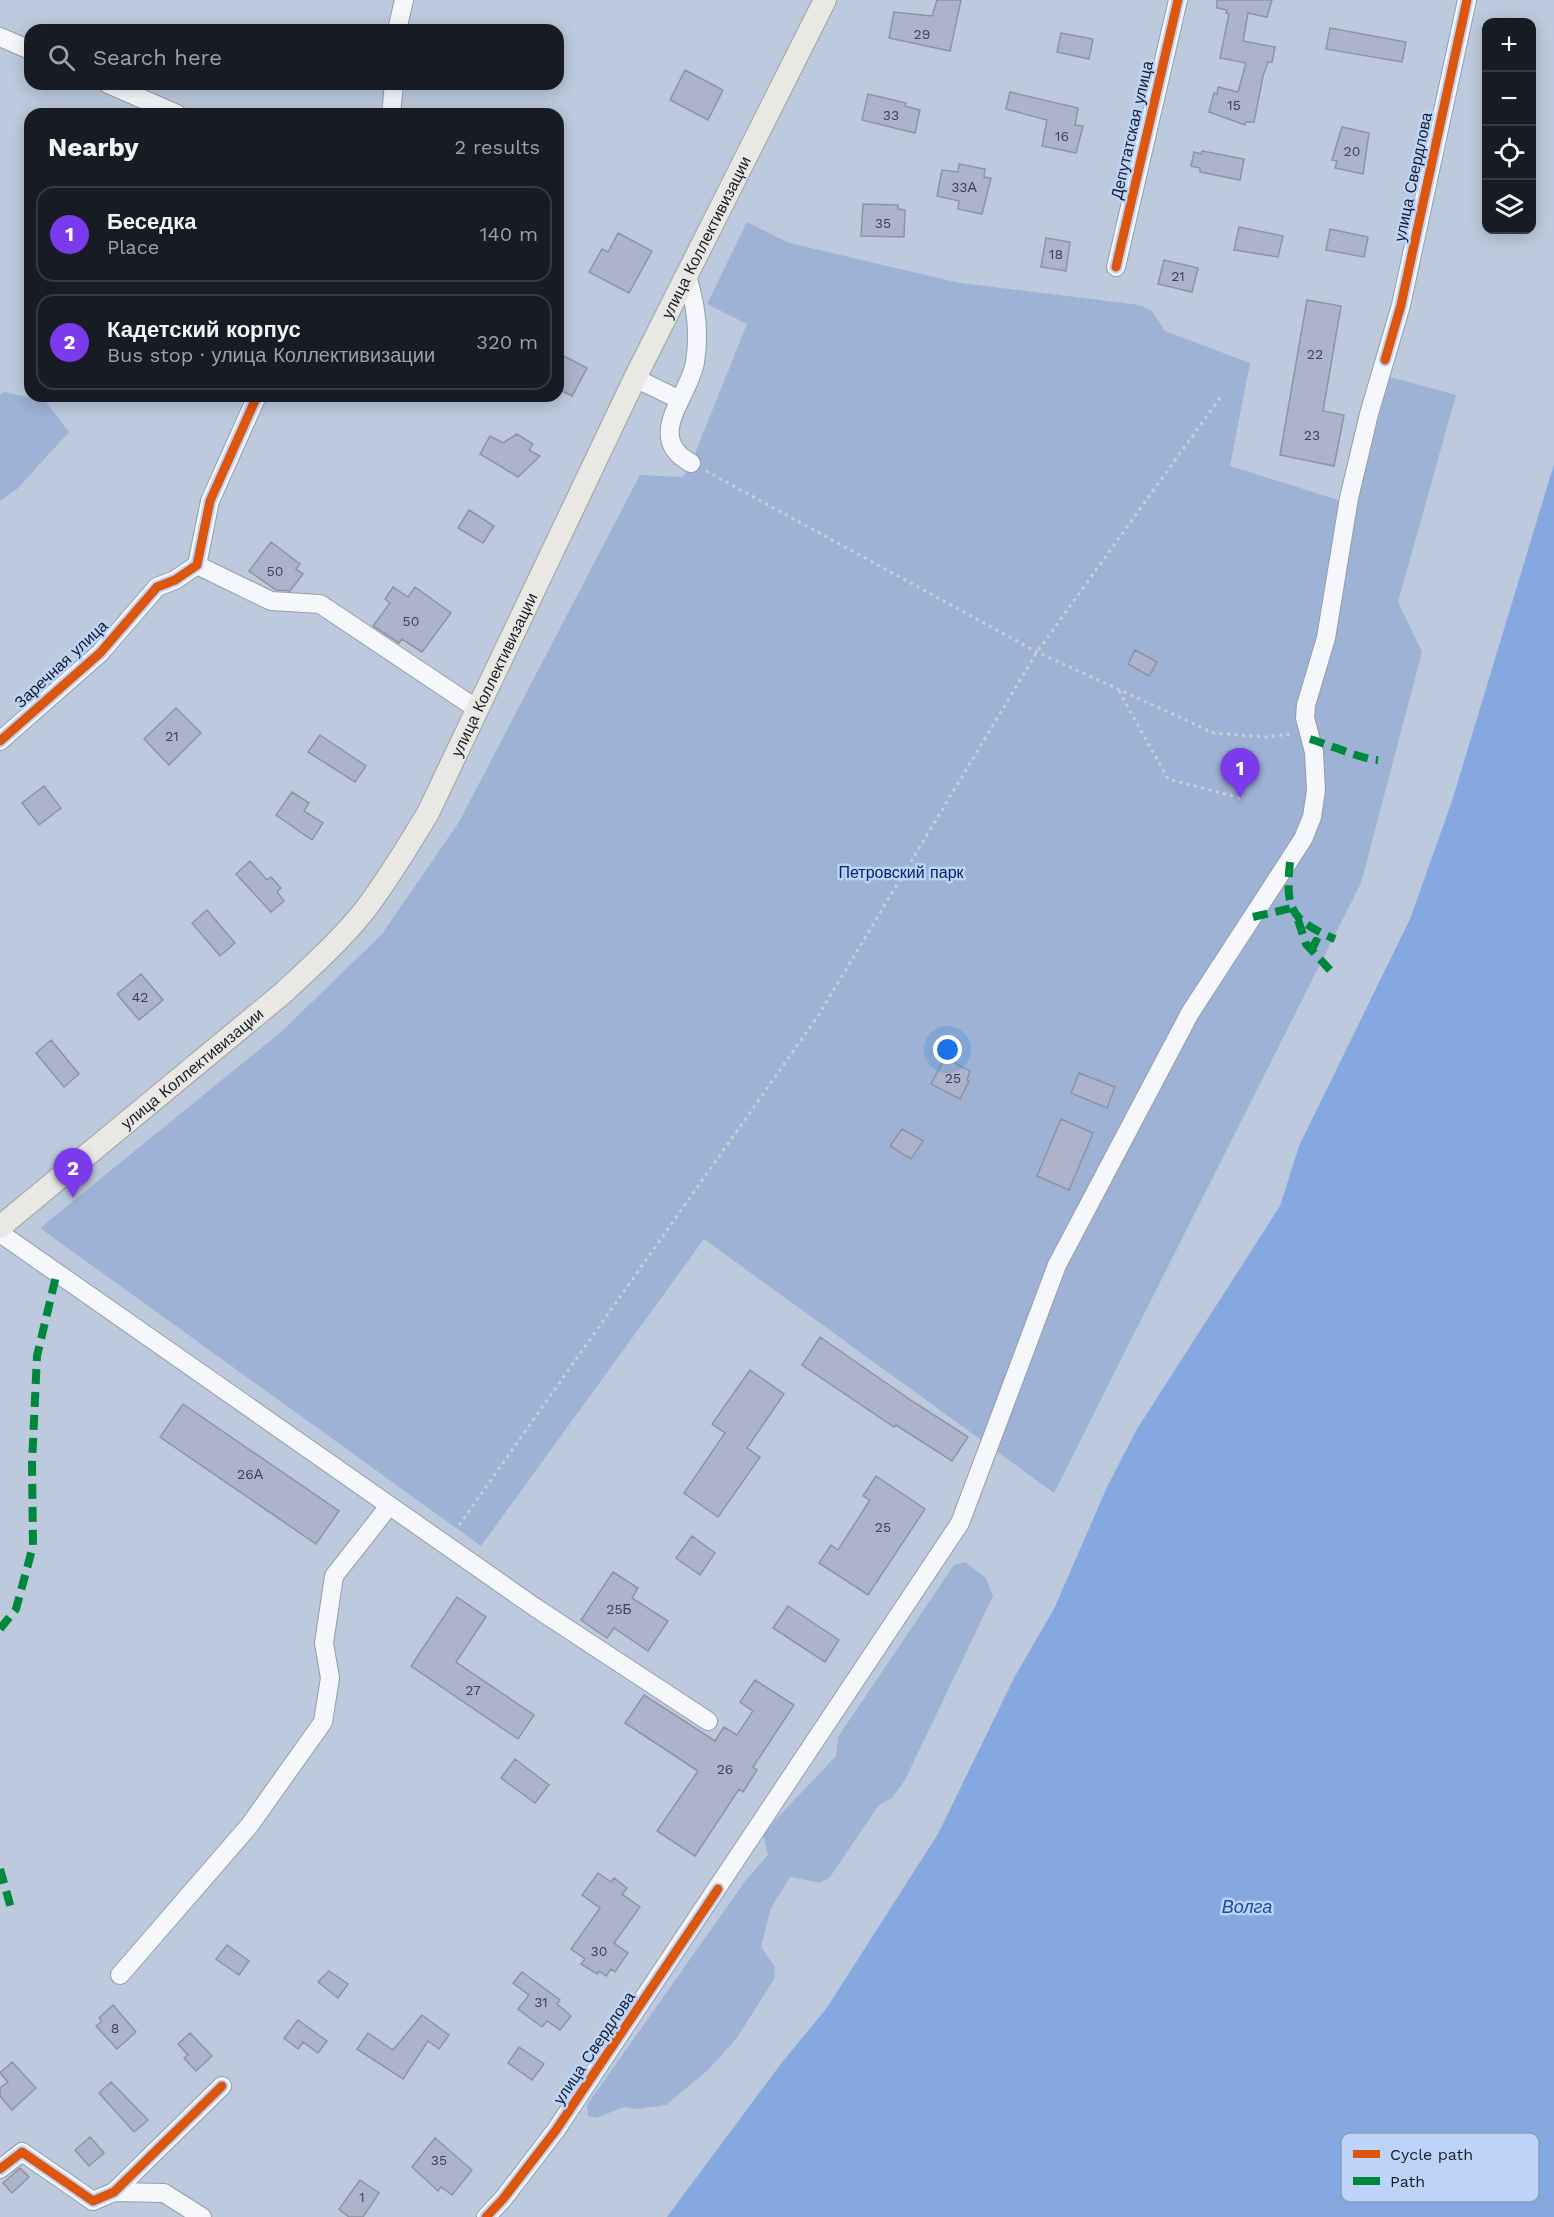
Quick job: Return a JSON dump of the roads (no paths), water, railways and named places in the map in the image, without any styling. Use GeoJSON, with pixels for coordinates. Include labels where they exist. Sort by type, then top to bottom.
{"type":"FeatureCollection","features":[{"type":"Feature","properties":{"kind":"main road","name":"улица Коллективизации"},"geometry":{"type":"LineString","coordinates":[[0,1227],[283,993],[325,955],[364,911],[397,864],[428,813],[635,378],[825,0]]}},
{"type":"Feature","properties":{"kind":"street"},"geometry":{"type":"LineString","coordinates":[[398,24],[404,0]]}},
{"type":"Feature","properties":{"kind":"street","name":"Депутатская улица"},"geometry":{"type":"LineString","coordinates":[[1116,267],[1178,0]]}},
{"type":"Feature","properties":{"kind":"street","name":"улица Свердлова"},"geometry":{"type":"LineString","coordinates":[[486,2217],[504,2199],[556,2130],[960,1523],[1057,1265],[1190,1013],[1302,839],[1312,817],[1316,768],[1305,718],[1306,705],[1330,620],[1349,498],[1401,305],[1467,0]]}},
{"type":"Feature","properties":{"kind":"street"},"geometry":{"type":"LineString","coordinates":[[0,37],[24,47]]}},
{"type":"Feature","properties":{"kind":"street"},"geometry":{"type":"LineString","coordinates":[[122,90],[163,108]]}},
{"type":"Feature","properties":{"kind":"street"},"geometry":{"type":"LineString","coordinates":[[392,108],[394,90]]}},
{"type":"Feature","properties":{"kind":"street"},"geometry":{"type":"LineString","coordinates":[[687,276],[696,302],[698,319],[696,362],[669,423],[675,449],[682,458],[691,463]]}},
{"type":"Feature","properties":{"kind":"street"},"geometry":{"type":"LineString","coordinates":[[635,378],[680,400]]}},
{"type":"Feature","properties":{"kind":"street"},"geometry":{"type":"LineString","coordinates":[[254,402],[210,501],[197,565],[271,601],[320,604],[477,709]]}},
{"type":"Feature","properties":{"kind":"street","name":"Заречная улица"},"geometry":{"type":"LineString","coordinates":[[0,741],[100,653],[158,587],[175,580],[197,565]]}},
{"type":"Feature","properties":{"kind":"street"},"geometry":{"type":"LineString","coordinates":[[0,1233],[554,1620],[708,1721]]}},
{"type":"Feature","properties":{"kind":"street"},"geometry":{"type":"LineString","coordinates":[[120,1975],[249,1826],[323,1722],[330,1678],[324,1643],[334,1576],[389,1506]]}},
{"type":"Feature","properties":{"kind":"street"},"geometry":{"type":"LineString","coordinates":[[0,2169],[22,2152],[93,2201],[114,2192],[222,2086]]}},
{"type":"Feature","properties":{"kind":"street"},"geometry":{"type":"LineString","coordinates":[[114,2192],[164,2193],[202,2217]]}},
{"type":"Feature","properties":{"kind":"water","name":"Волга"},"geometry":{"type":"Polygon","coordinates":[[[1554,464],[1554,2217],[667,2217],[783,2061],[826,2009],[938,1834],[1015,1676],[1054,1609],[1107,1487],[1137,1429],[1280,1206],[1299,1146],[1410,919],[1452,801],[1554,464]]]}},
{"type":"Feature","properties":{"kind":"place","name":"Беседка"},"geometry":{"type":"Point","coordinates":[1240,798]}},
{"type":"Feature","properties":{"kind":"place","name":"Кадетский корпус"},"geometry":{"type":"Point","coordinates":[73,1198]}},
{"type":"Feature","properties":{"kind":"park label","name":"Петровский парк"},"geometry":{"type":"Point","coordinates":[901,872]}}]}
